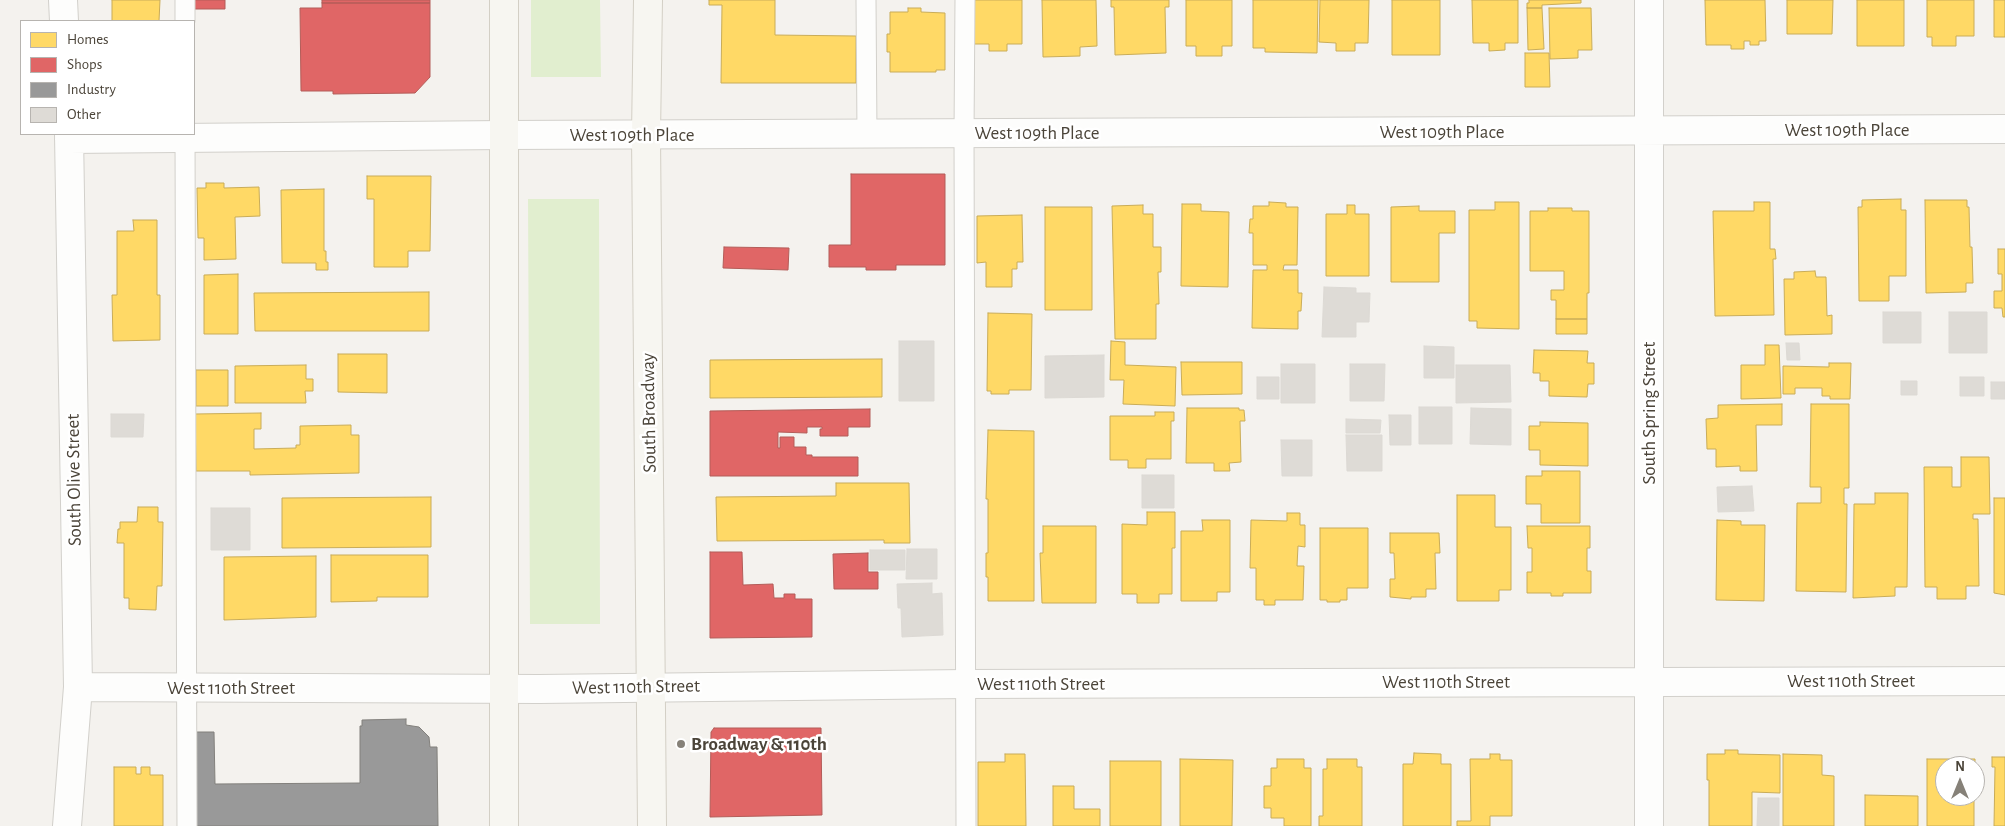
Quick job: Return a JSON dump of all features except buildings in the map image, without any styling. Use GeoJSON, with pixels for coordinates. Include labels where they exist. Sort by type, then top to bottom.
{"type":"FeatureCollection","features":[{"type":"Feature","properties":{"kind":"main road"},"geometry":{"type":"LineString","coordinates":[[504,0],[504,826]]}},
{"type":"Feature","properties":{"kind":"main road","name":"South Broadway"},"geometry":{"type":"LineString","coordinates":[[648,0],[646,135],[652,826]]}},
{"type":"Feature","properties":{"kind":"street"},"geometry":{"type":"LineString","coordinates":[[63,0],[64,20]]}},
{"type":"Feature","properties":{"kind":"street","name":"South Spring Street"},"geometry":{"type":"LineString","coordinates":[[1649,0],[1649,826]]}},
{"type":"Feature","properties":{"kind":"street","name":"West 109th Place"},"geometry":{"type":"LineString","coordinates":[[69,136],[2005,129]]}},
{"type":"Feature","properties":{"kind":"street","name":"South Olive Street"},"geometry":{"type":"LineString","coordinates":[[68,826],[78,687],[69,136]]}},
{"type":"Feature","properties":{"kind":"street","name":"West 110th Street"},"geometry":{"type":"LineString","coordinates":[[78,687],[505,689],[966,684],[2005,680]]}},
{"type":"Feature","properties":{"kind":"lane"},"geometry":{"type":"LineString","coordinates":[[185,0],[185,20]]}},
{"type":"Feature","properties":{"kind":"lane"},"geometry":{"type":"LineString","coordinates":[[866,0],[867,134]]}},
{"type":"Feature","properties":{"kind":"lane"},"geometry":{"type":"LineString","coordinates":[[966,0],[964,134],[966,826]]}},
{"type":"Feature","properties":{"kind":"lane"},"geometry":{"type":"LineString","coordinates":[[185,136],[187,826]]}},
{"type":"Feature","properties":{"kind":"green space"},"geometry":{"type":"Polygon","coordinates":[[[531,0],[600,0],[601,77],[531,77],[531,0]]]}},
{"type":"Feature","properties":{"kind":"green space"},"geometry":{"type":"Polygon","coordinates":[[[528,199],[599,199],[600,624],[530,624],[528,199]]]}},
{"type":"Feature","properties":{"kind":"place","name":"Broadway & 110th"},"geometry":{"type":"Point","coordinates":[681,744]}}]}
